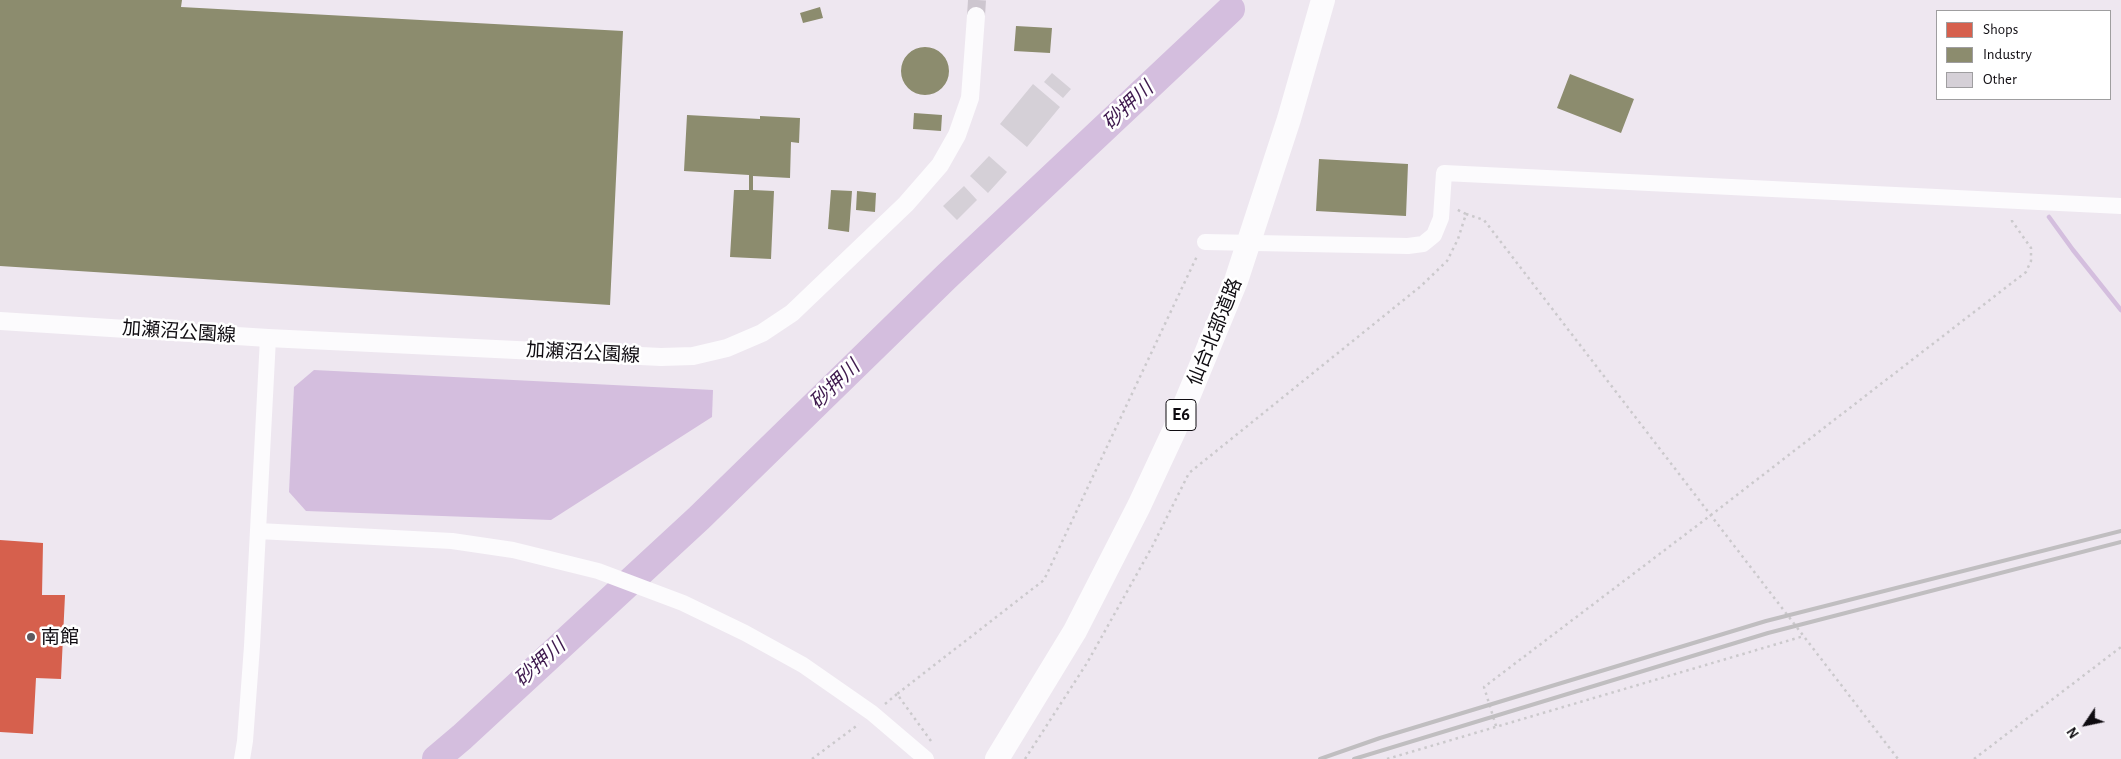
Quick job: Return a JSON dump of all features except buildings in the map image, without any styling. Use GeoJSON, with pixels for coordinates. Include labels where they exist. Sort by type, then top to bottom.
{"type":"FeatureCollection","features":[{"type":"Feature","properties":{"kind":"highway","name":"仙台北部道路"},"geometry":{"type":"LineString","coordinates":[[1310,47],[1319,0]]}},
{"type":"Feature","properties":{"kind":"highway","name":"仙台北部道路"},"geometry":{"type":"LineString","coordinates":[[997,759],[1075,630],[1139,506],[1174,431],[1236,281],[1289,120],[1324,0]]}},
{"type":"Feature","properties":{"kind":"main road","name":"加瀬沼公園線"},"geometry":{"type":"LineString","coordinates":[[0,321],[268,338],[661,357],[693,356],[745,342],[770,329],[792,313],[906,204],[940,166],[956,135],[970,98],[976,16]]}},
{"type":"Feature","properties":{"kind":"street"},"geometry":{"type":"LineString","coordinates":[[1204,242],[1408,246],[1423,244],[1434,235],[1441,218],[1444,173],[2121,206]]}},
{"type":"Feature","properties":{"kind":"street"},"geometry":{"type":"LineString","coordinates":[[242,759],[251,656],[268,338]]}},
{"type":"Feature","properties":{"kind":"street"},"geometry":{"type":"LineString","coordinates":[[258,532],[452,541],[512,550],[598,571],[683,603],[746,633],[803,665],[931,754]]}},
{"type":"Feature","properties":{"kind":"path"},"geometry":{"type":"LineString","coordinates":[[1496,726],[1484,687],[2026,272],[2031,261],[2031,248],[2012,220],[2012,200]]}},
{"type":"Feature","properties":{"kind":"path"},"geometry":{"type":"LineString","coordinates":[[1442,202],[1466,214],[1484,220],[1898,759]]}},
{"type":"Feature","properties":{"kind":"path"},"geometry":{"type":"LineString","coordinates":[[1025,759],[1087,664],[1152,546],[1189,473],[1421,286],[1447,261],[1458,239],[1466,214]]}},
{"type":"Feature","properties":{"kind":"path"},"geometry":{"type":"LineString","coordinates":[[931,754],[897,694],[1044,580],[1204,242]]}},
{"type":"Feature","properties":{"kind":"path"},"geometry":{"type":"LineString","coordinates":[[1390,758],[1804,636]]}},
{"type":"Feature","properties":{"kind":"path"},"geometry":{"type":"LineString","coordinates":[[1974,759],[2121,647]]}},
{"type":"Feature","properties":{"kind":"path"},"geometry":{"type":"LineString","coordinates":[[812,759],[872,713]]}},
{"type":"Feature","properties":{"kind":"shaded area"},"geometry":{"type":"Polygon","coordinates":[[[314,370],[713,390],[712,417],[551,520],[306,511],[289,492],[294,387],[314,370]]]}},
{"type":"Feature","properties":{"kind":"waterway","name":"砂押川"},"geometry":{"type":"LineString","coordinates":[[436,759],[699,518],[946,277],[1231,9]]}},
{"type":"Feature","properties":{"kind":"waterway"},"geometry":{"type":"LineString","coordinates":[[2049,217],[2121,310]]}},
{"type":"Feature","properties":{"kind":"tunnel"},"geometry":{"type":"LineString","coordinates":[[976,16],[977,0]]}},
{"type":"Feature","properties":{"kind":"railway"},"geometry":{"type":"LineString","coordinates":[[1320,759],[1380,738],[1766,621],[2121,531]]}},
{"type":"Feature","properties":{"kind":"railway"},"geometry":{"type":"LineString","coordinates":[[1354,759],[1768,633],[2121,542]]}},
{"type":"Feature","properties":{"kind":"place","name":"南館"},"geometry":{"type":"Point","coordinates":[31,637]}}]}
